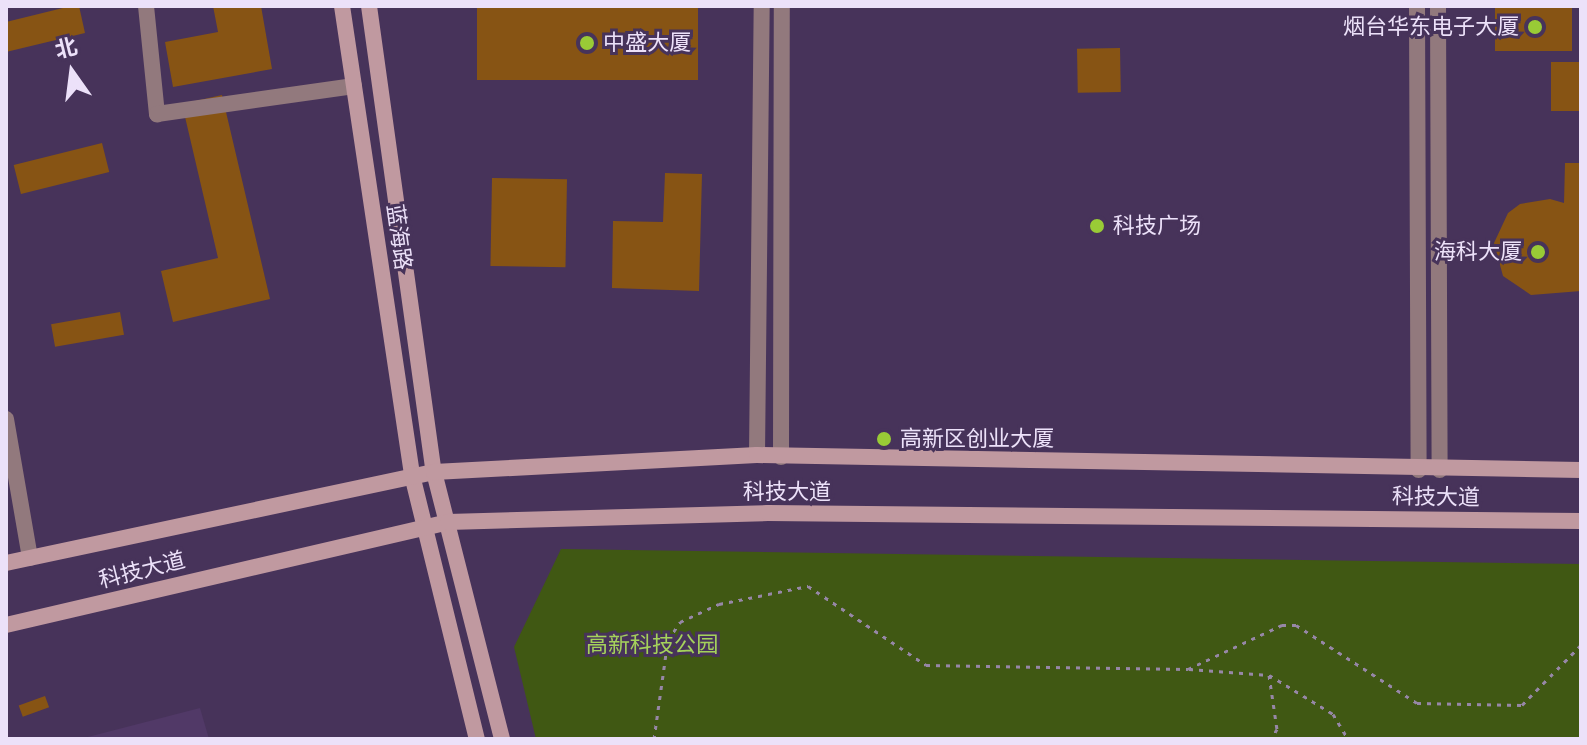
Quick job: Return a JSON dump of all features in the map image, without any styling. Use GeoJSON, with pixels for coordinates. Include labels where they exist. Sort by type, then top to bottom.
{"type":"FeatureCollection","features":[{"type":"Feature","properties":{"kind":"main road","name":"蓝海路"},"geometry":{"type":"LineString","coordinates":[[342,6],[412,475],[477,739]]}},
{"type":"Feature","properties":{"kind":"main road","name":"蓝海路"},"geometry":{"type":"LineString","coordinates":[[369,6],[434,472],[502,739]]}},
{"type":"Feature","properties":{"kind":"main road","name":"科技大道"},"geometry":{"type":"LineString","coordinates":[[6,563],[434,472],[757,455],[1419,470],[1581,470]]}},
{"type":"Feature","properties":{"kind":"main road","name":"科技大道"},"geometry":{"type":"LineString","coordinates":[[6,625],[448,522],[768,513],[1581,521]]}},
{"type":"Feature","properties":{"kind":"street"},"geometry":{"type":"LineString","coordinates":[[146,6],[157,114],[354,86]]}},
{"type":"Feature","properties":{"kind":"street"},"geometry":{"type":"LineString","coordinates":[[757,455],[762,6]]}},
{"type":"Feature","properties":{"kind":"street"},"geometry":{"type":"LineString","coordinates":[[781,457],[782,6]]}},
{"type":"Feature","properties":{"kind":"street"},"geometry":{"type":"LineString","coordinates":[[1417,6],[1419,470]]}},
{"type":"Feature","properties":{"kind":"street"},"geometry":{"type":"LineString","coordinates":[[1438,6],[1440,470]]}},
{"type":"Feature","properties":{"kind":"street"},"geometry":{"type":"LineString","coordinates":[[6,419],[30,558]]}},
{"type":"Feature","properties":{"kind":"path"},"geometry":{"type":"LineString","coordinates":[[654,739],[668,640],[680,622],[719,604],[808,586],[926,665],[1188,669],[1269,675],[1333,714],[1348,739]]}},
{"type":"Feature","properties":{"kind":"path"},"geometry":{"type":"LineString","coordinates":[[1188,669],[1282,625],[1296,625],[1417,703],[1522,705],[1581,645]]}},
{"type":"Feature","properties":{"kind":"path"},"geometry":{"type":"LineString","coordinates":[[1269,675],[1277,729],[1271,739]]}},
{"type":"Feature","properties":{"kind":"shaded area"},"geometry":{"type":"Polygon","coordinates":[[[200,708],[209,739],[80,739],[200,708]]]}},
{"type":"Feature","properties":{"kind":"green space","name":"高新科技公园"},"geometry":{"type":"Polygon","coordinates":[[[561,549],[1581,564],[1581,739],[536,739],[514,647],[561,549]]]}},
{"type":"Feature","properties":{"kind":"building"},"geometry":{"type":"Polygon","coordinates":[[[79,6],[85,33],[6,52],[6,22],[79,6]]]}},
{"type":"Feature","properties":{"kind":"building"},"geometry":{"type":"Polygon","coordinates":[[[213,6],[261,6],[272,69],[173,87],[165,42],[218,32],[213,6]]]}},
{"type":"Feature","properties":{"kind":"building","name":"中盛大厦"},"geometry":{"type":"Polygon","coordinates":[[[477,6],[698,6],[698,80],[477,80],[477,6]]]}},
{"type":"Feature","properties":{"kind":"building","name":"烟台华东电子大厦"},"geometry":{"type":"Polygon","coordinates":[[[1495,6],[1572,6],[1572,51],[1495,51],[1495,6]]]}},
{"type":"Feature","properties":{"kind":"building"},"geometry":{"type":"Polygon","coordinates":[[[1120,48],[1121,92],[1078,93],[1077,49],[1120,48]]]}},
{"type":"Feature","properties":{"kind":"building"},"geometry":{"type":"Polygon","coordinates":[[[1551,62],[1581,62],[1581,111],[1551,111],[1551,62]]]}},
{"type":"Feature","properties":{"kind":"building"},"geometry":{"type":"Polygon","coordinates":[[[222,95],[270,299],[173,322],[161,271],[218,258],[182,104],[222,95]]]}},
{"type":"Feature","properties":{"kind":"building"},"geometry":{"type":"Polygon","coordinates":[[[102,143],[109,172],[21,194],[14,165],[102,143]]]}},
{"type":"Feature","properties":{"kind":"building","name":"海科大厦"},"geometry":{"type":"Polygon","coordinates":[[[1565,163],[1581,163],[1581,291],[1531,295],[1503,276],[1494,243],[1508,213],[1520,204],[1550,199],[1564,203],[1565,163]]]}},
{"type":"Feature","properties":{"kind":"building"},"geometry":{"type":"Polygon","coordinates":[[[665,173],[702,174],[699,291],[612,288],[613,221],[663,222],[665,173]]]}},
{"type":"Feature","properties":{"kind":"building"},"geometry":{"type":"Polygon","coordinates":[[[492,178],[567,179],[565,267],[490,266],[492,178]]]}},
{"type":"Feature","properties":{"kind":"building"},"geometry":{"type":"Polygon","coordinates":[[[120,312],[124,335],[55,347],[51,324],[120,312]]]}},
{"type":"Feature","properties":{"kind":"building"},"geometry":{"type":"Polygon","coordinates":[[[45,696],[49,707],[23,717],[19,706],[45,696]]]}},
{"type":"Feature","properties":{"kind":"place","name":"烟台华东电子大厦"},"geometry":{"type":"Point","coordinates":[1535,27]}},
{"type":"Feature","properties":{"kind":"place","name":"中盛大厦"},"geometry":{"type":"Point","coordinates":[587,43]}},
{"type":"Feature","properties":{"kind":"place","name":"科技广场"},"geometry":{"type":"Point","coordinates":[1097,226]}},
{"type":"Feature","properties":{"kind":"place","name":"海科大厦"},"geometry":{"type":"Point","coordinates":[1538,252]}},
{"type":"Feature","properties":{"kind":"place","name":"高新区创业大厦"},"geometry":{"type":"Point","coordinates":[884,439]}}]}
